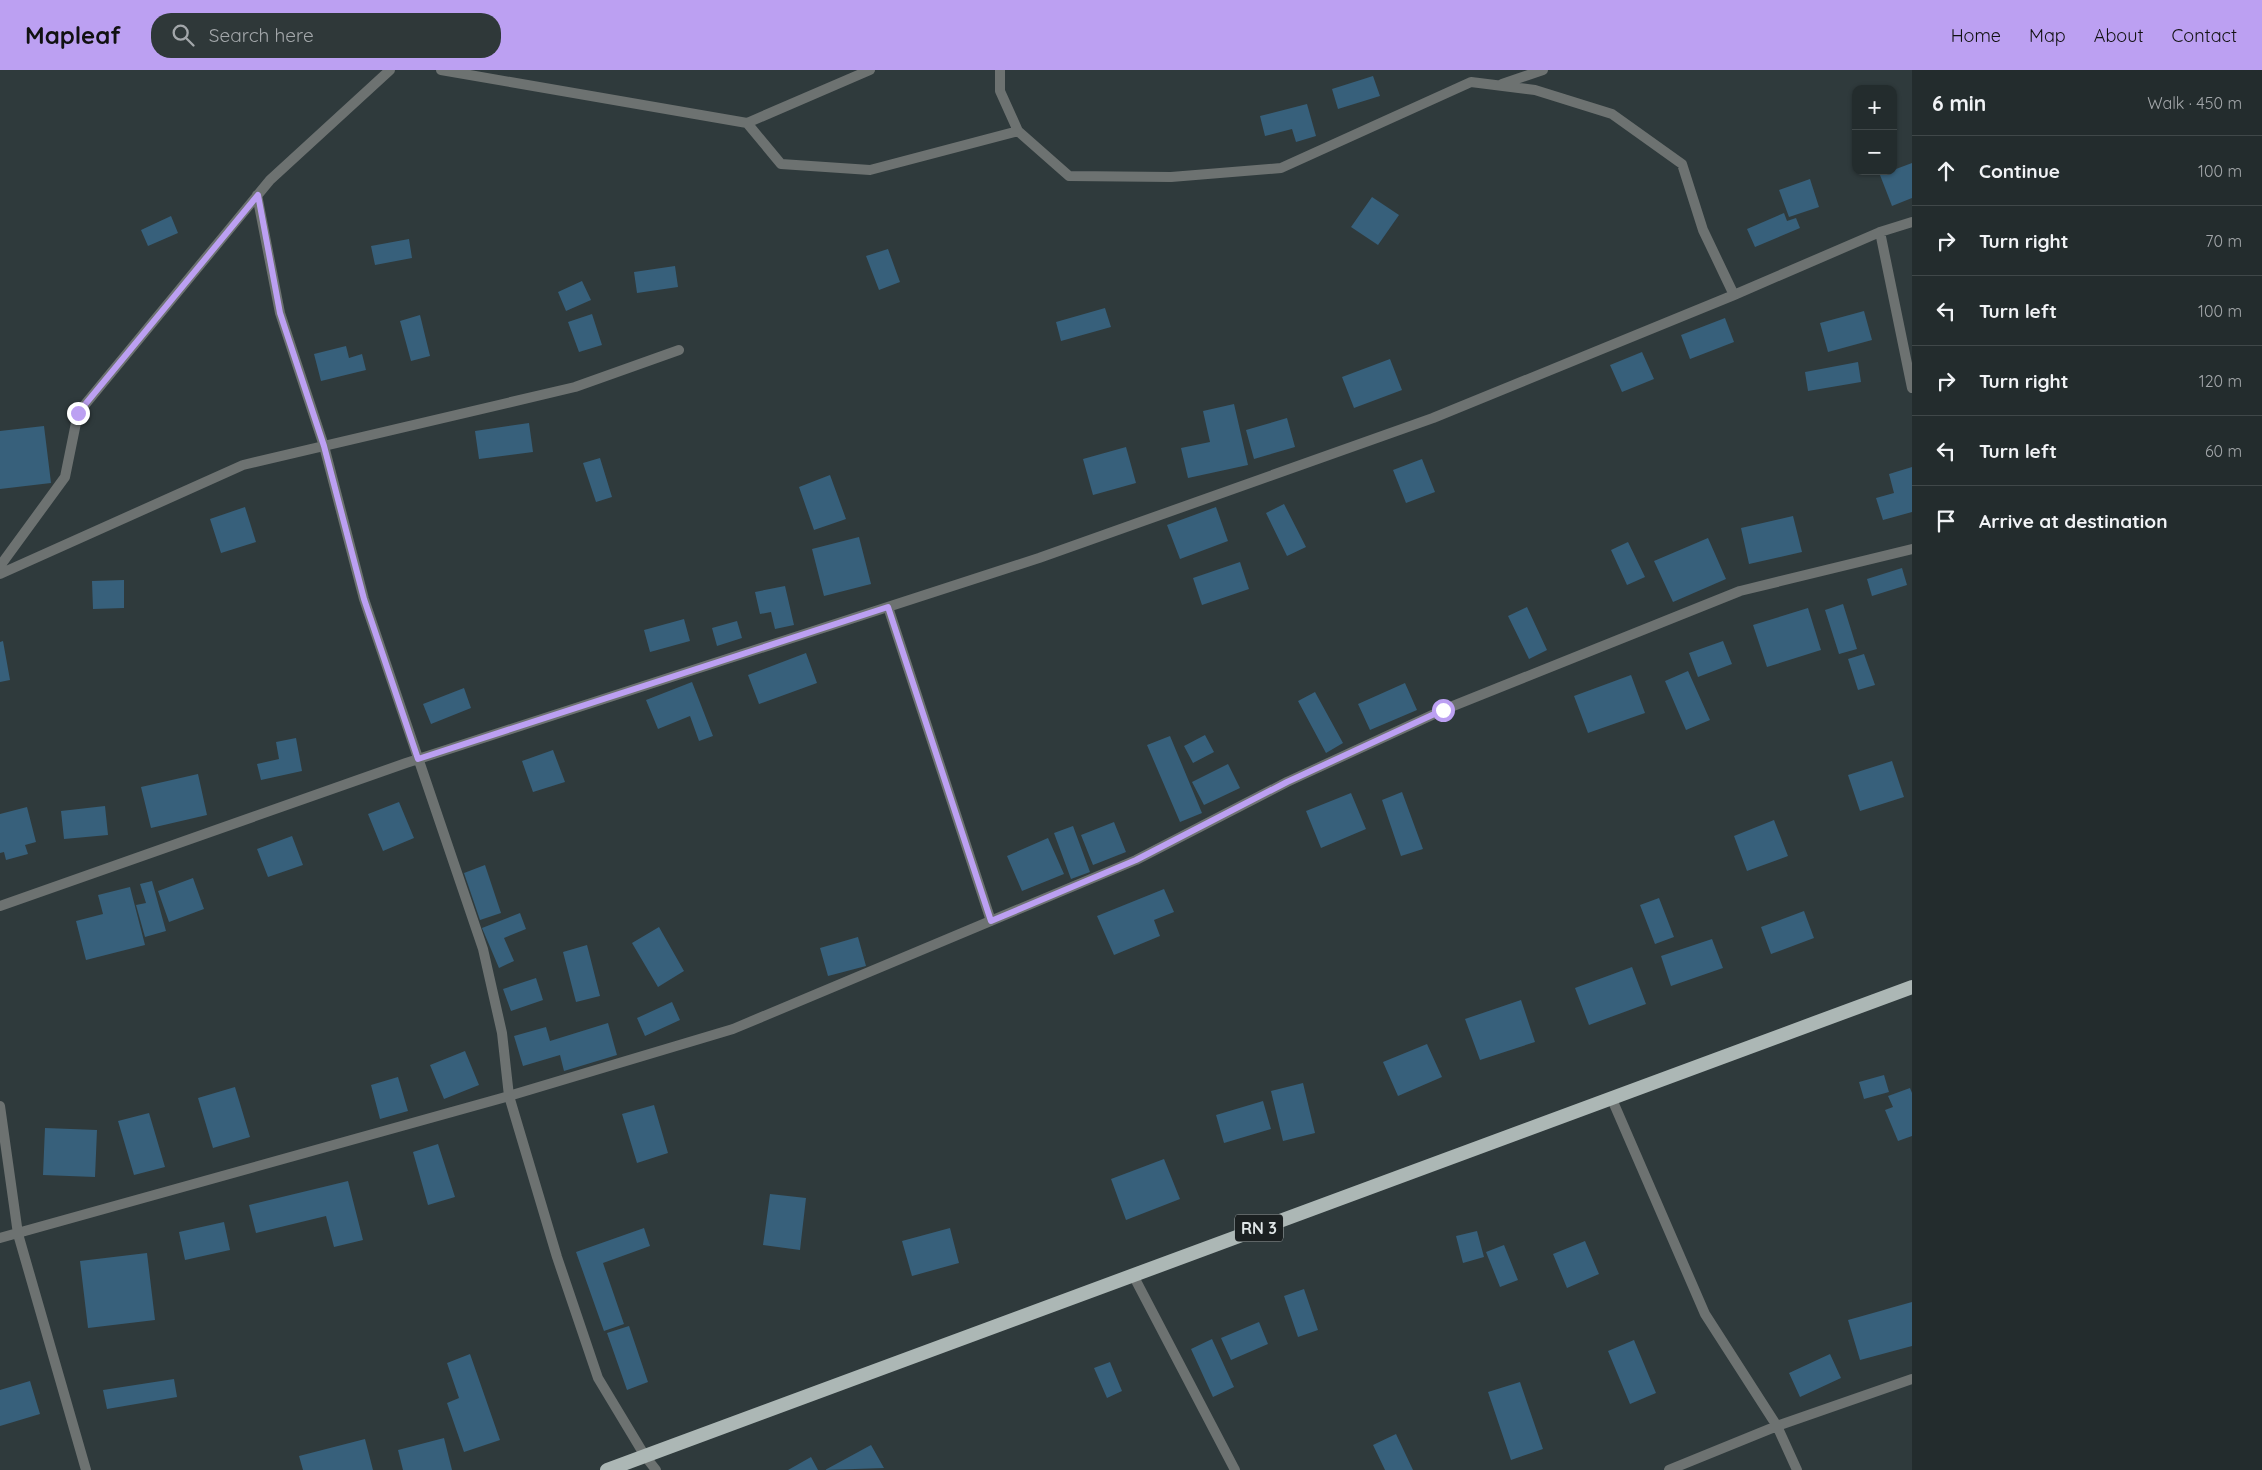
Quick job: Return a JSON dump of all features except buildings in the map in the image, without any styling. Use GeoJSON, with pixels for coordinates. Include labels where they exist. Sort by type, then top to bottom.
{"type":"FeatureCollection","features":[{"type":"Feature","properties":{"kind":"highway","name":"RN 3"},"geometry":{"type":"LineString","coordinates":[[607,1470],[1912,987]]}},
{"type":"Feature","properties":{"kind":"street"},"geometry":{"type":"LineString","coordinates":[[0,566],[65,477],[78,413],[270,180],[390,70]]}},
{"type":"Feature","properties":{"kind":"street"},"geometry":{"type":"LineString","coordinates":[[441,70],[747,123],[852,76],[870,70]]}},
{"type":"Feature","properties":{"kind":"street"},"geometry":{"type":"LineString","coordinates":[[1000,70],[1000,91],[1018,131],[1070,176],[1171,177],[1280,168],[1471,82],[1535,90],[1612,114],[1682,164],[1703,230],[1734,295]]}},
{"type":"Feature","properties":{"kind":"street"},"geometry":{"type":"LineString","coordinates":[[1499,85],[1543,70]]}},
{"type":"Feature","properties":{"kind":"street"},"geometry":{"type":"LineString","coordinates":[[747,123],[780,164],[870,170],[1018,131]]}},
{"type":"Feature","properties":{"kind":"street"},"geometry":{"type":"LineString","coordinates":[[258,195],[280,313],[324,446],[364,599],[483,949],[502,1032],[509,1096],[557,1257],[598,1378],[645,1456],[656,1470]]}},
{"type":"Feature","properties":{"kind":"street"},"geometry":{"type":"LineString","coordinates":[[0,906],[418,759],[1039,558],[1432,418],[1734,295],[1880,232],[1912,222]]}},
{"type":"Feature","properties":{"kind":"street"},"geometry":{"type":"LineString","coordinates":[[1880,232],[1912,388]]}},
{"type":"Feature","properties":{"kind":"street"},"geometry":{"type":"LineString","coordinates":[[0,574],[244,465],[575,387],[678,350]]}},
{"type":"Feature","properties":{"kind":"street"},"geometry":{"type":"LineString","coordinates":[[0,1238],[509,1096],[733,1029],[1136,860],[1287,782],[1461,703],[1740,591],[1912,549]]}},
{"type":"Feature","properties":{"kind":"street"},"geometry":{"type":"LineString","coordinates":[[888,607],[991,921]]}},
{"type":"Feature","properties":{"kind":"street"},"geometry":{"type":"LineString","coordinates":[[1611,1097],[1705,1314],[1777,1426],[1796,1470]]}},
{"type":"Feature","properties":{"kind":"street"},"geometry":{"type":"LineString","coordinates":[[0,1106],[18,1234],[86,1470]]}},
{"type":"Feature","properties":{"kind":"street"},"geometry":{"type":"LineString","coordinates":[[1133,1275],[1235,1470]]}},
{"type":"Feature","properties":{"kind":"street"},"geometry":{"type":"LineString","coordinates":[[1669,1470],[1777,1426],[1912,1379]]}},
{"type":"Feature","properties":{"kind":"route"},"geometry":{"type":"LineString","coordinates":[[78,413],[258,195],[280,313],[324,446],[364,599],[418,759],[888,607],[991,921],[1136,860],[1287,782],[1443,710]]}}]}
